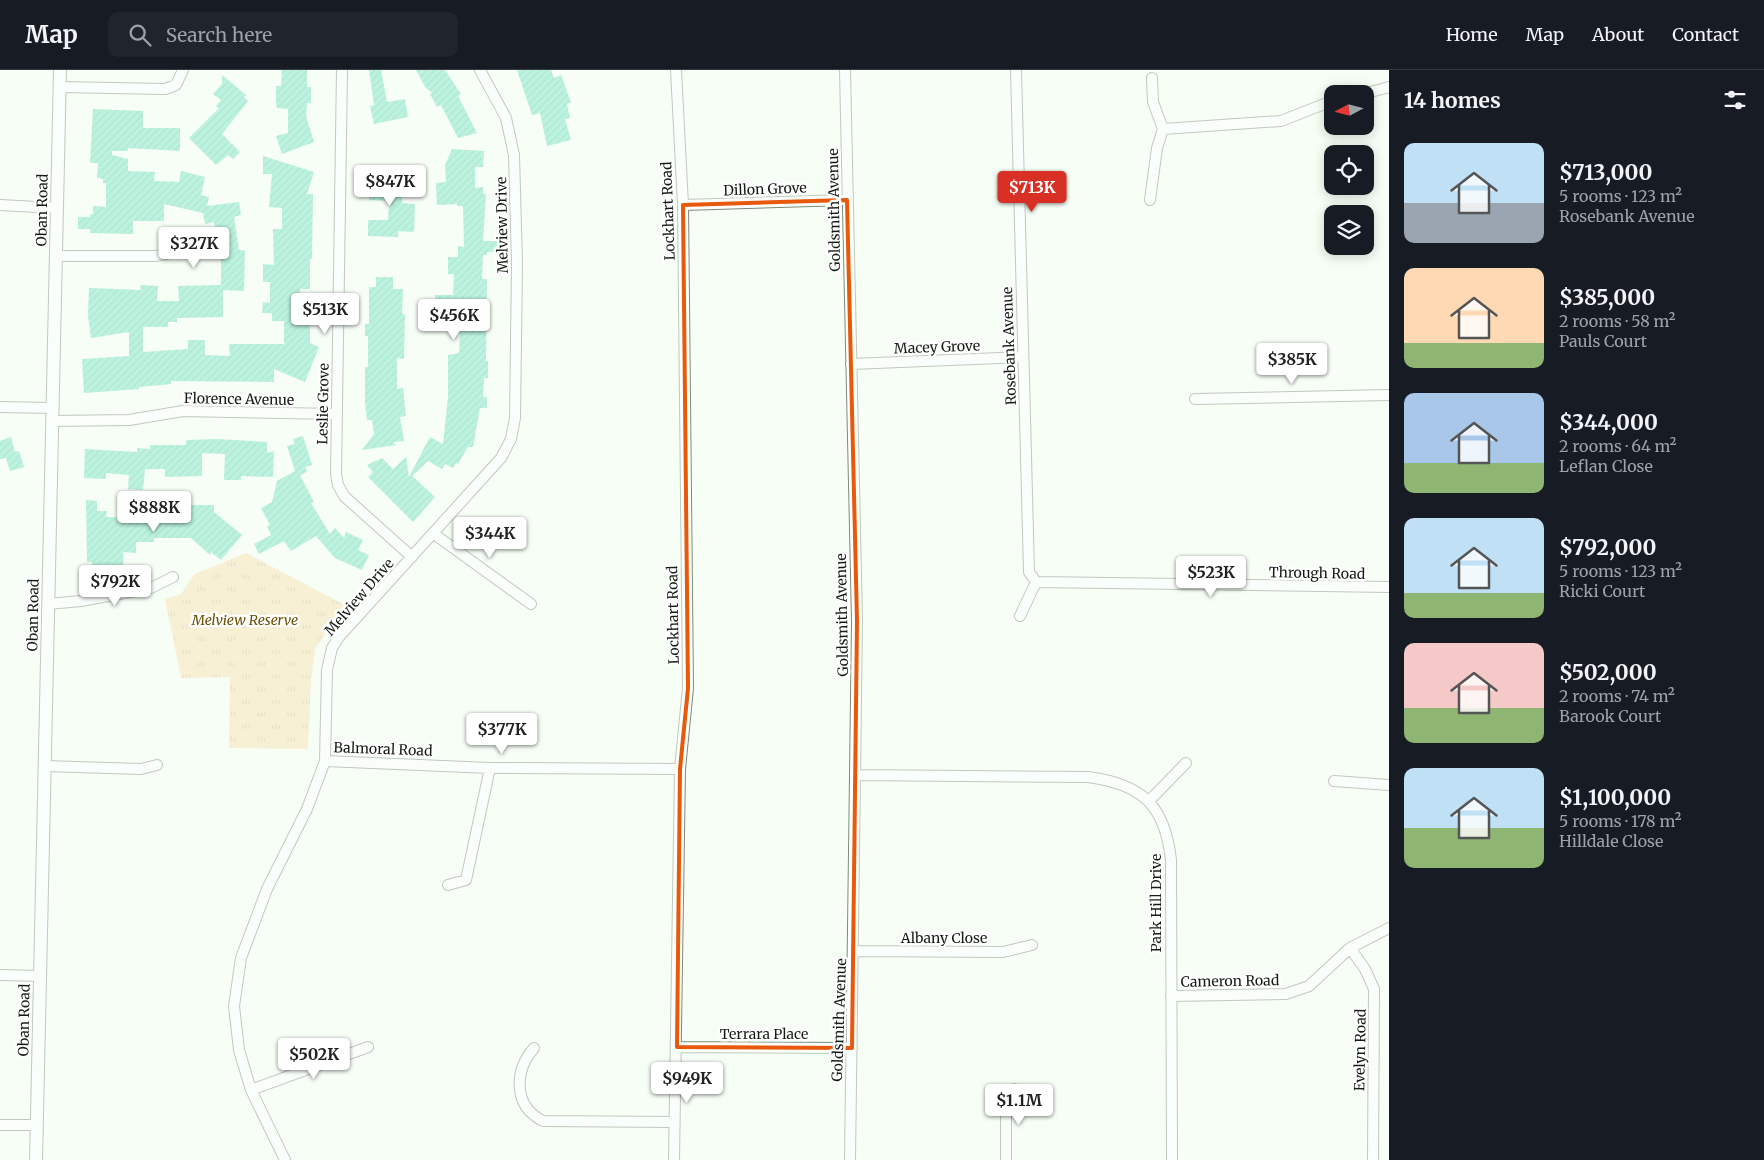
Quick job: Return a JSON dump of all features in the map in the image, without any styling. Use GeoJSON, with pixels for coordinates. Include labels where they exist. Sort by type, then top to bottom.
{"type":"FeatureCollection","features":[{"type":"Feature","properties":{"kind":"street","name":"Oban Road"},"geometry":{"type":"LineString","coordinates":[[36,1160],[60,70]]}},
{"type":"Feature","properties":{"kind":"street"},"geometry":{"type":"LineString","coordinates":[[60,87],[165,89],[176,85],[183,70]]}},
{"type":"Feature","properties":{"kind":"street","name":"Leslie Grove"},"geometry":{"type":"LineString","coordinates":[[342,70],[337,414],[338,486],[344,496],[412,557]]}},
{"type":"Feature","properties":{"kind":"street","name":"Melview Drive"},"geometry":{"type":"LineString","coordinates":[[285,1160],[251,1090],[239,1050],[234,1006],[241,958],[267,889],[307,809],[325,761],[326,670],[332,648],[502,458],[511,439],[515,418],[517,264],[514,155],[506,118],[480,70]]}},
{"type":"Feature","properties":{"kind":"street","name":"Lockhart Road"},"geometry":{"type":"LineString","coordinates":[[674,1160],[680,769],[688,688],[683,204],[676,70]]}},
{"type":"Feature","properties":{"kind":"street","name":"Goldsmith Avenue"},"geometry":{"type":"LineString","coordinates":[[845,70],[857,621],[855,950],[850,1160]]}},
{"type":"Feature","properties":{"kind":"street","name":"Rosebank Avenue"},"geometry":{"type":"LineString","coordinates":[[1016,70],[1029,572],[1036,582]]}},
{"type":"Feature","properties":{"kind":"street"},"geometry":{"type":"LineString","coordinates":[[1150,200],[1157,148],[1163,129],[1153,102],[1152,78]]}},
{"type":"Feature","properties":{"kind":"street"},"geometry":{"type":"LineString","coordinates":[[1374,91],[1389,87]]}},
{"type":"Feature","properties":{"kind":"street"},"geometry":{"type":"LineString","coordinates":[[1163,129],[1282,121],[1324,104]]}},
{"type":"Feature","properties":{"kind":"street","name":"Dillon Grove"},"geometry":{"type":"LineString","coordinates":[[683,204],[847,200]]}},
{"type":"Feature","properties":{"kind":"street"},"geometry":{"type":"LineString","coordinates":[[0,205],[56,208]]}},
{"type":"Feature","properties":{"kind":"street"},"geometry":{"type":"LineString","coordinates":[[56,256],[156,256],[180,251]]}},
{"type":"Feature","properties":{"kind":"street","name":"Macey Grove"},"geometry":{"type":"LineString","coordinates":[[851,364],[1023,358]]}},
{"type":"Feature","properties":{"kind":"street"},"geometry":{"type":"LineString","coordinates":[[1195,400],[1389,395]]}},
{"type":"Feature","properties":{"kind":"street","name":"Florence Avenue"},"geometry":{"type":"LineString","coordinates":[[0,407],[52,414],[129,420],[184,411],[337,414]]}},
{"type":"Feature","properties":{"kind":"street"},"geometry":{"type":"LineString","coordinates":[[434,534],[531,604]]}},
{"type":"Feature","properties":{"kind":"street"},"geometry":{"type":"LineString","coordinates":[[48,604],[81,601],[152,588],[173,577]]}},
{"type":"Feature","properties":{"kind":"street"},"geometry":{"type":"LineString","coordinates":[[1020,616],[1036,582]]}},
{"type":"Feature","properties":{"kind":"street","name":"Through Road"},"geometry":{"type":"LineString","coordinates":[[1036,582],[1389,587]]}},
{"type":"Feature","properties":{"kind":"street","name":"Balmoral Road"},"geometry":{"type":"LineString","coordinates":[[325,761],[490,768],[680,769]]}},
{"type":"Feature","properties":{"kind":"street"},"geometry":{"type":"LineString","coordinates":[[1149,801],[1186,763]]}},
{"type":"Feature","properties":{"kind":"street"},"geometry":{"type":"LineString","coordinates":[[45,766],[141,769],[157,766]]}},
{"type":"Feature","properties":{"kind":"street"},"geometry":{"type":"LineString","coordinates":[[448,885],[466,880],[490,768]]}},
{"type":"Feature","properties":{"kind":"street","name":"Park Hill Drive"},"geometry":{"type":"LineString","coordinates":[[856,775],[1088,777],[1110,780],[1135,789],[1149,801],[1160,816],[1168,835],[1172,860],[1171,996],[1174,1081],[1172,1160]]}},
{"type":"Feature","properties":{"kind":"street"},"geometry":{"type":"LineString","coordinates":[[1334,781],[1370,782],[1389,785]]}},
{"type":"Feature","properties":{"kind":"street","name":"Cameron Road"},"geometry":{"type":"LineString","coordinates":[[1171,996],[1286,994],[1309,986],[1350,948],[1389,928]]}},
{"type":"Feature","properties":{"kind":"street","name":"Albany Close"},"geometry":{"type":"LineString","coordinates":[[855,950],[1003,952],[1032,945]]}},
{"type":"Feature","properties":{"kind":"street","name":"Evelyn Road"},"geometry":{"type":"LineString","coordinates":[[1350,948],[1365,969],[1374,988],[1373,1160]]}},
{"type":"Feature","properties":{"kind":"street"},"geometry":{"type":"LineString","coordinates":[[0,975],[40,976]]}},
{"type":"Feature","properties":{"kind":"street"},"geometry":{"type":"LineString","coordinates":[[251,1090],[368,1047]]}},
{"type":"Feature","properties":{"kind":"street"},"geometry":{"type":"LineString","coordinates":[[534,1048],[526,1058],[521,1075],[522,1103],[530,1114],[543,1121],[674,1122]]}},
{"type":"Feature","properties":{"kind":"street","name":"Terrara Place"},"geometry":{"type":"LineString","coordinates":[[677,1048],[852,1048]]}},
{"type":"Feature","properties":{"kind":"street"},"geometry":{"type":"LineString","coordinates":[[1006,1160],[1006,1107],[1014,1089]]}},
{"type":"Feature","properties":{"kind":"street"},"geometry":{"type":"LineString","coordinates":[[0,1125],[37,1125]]}},
{"type":"Feature","properties":{"kind":"highlighted area"},"geometry":{"type":"Polygon","coordinates":[[[847,200],[857,621],[852,1048],[677,1047],[680,769],[688,688],[683,205],[847,200]]]}},
{"type":"Feature","properties":{"kind":"green space","name":"Melview Reserve"},"geometry":{"type":"Polygon","coordinates":[[[246,553],[345,605],[315,649],[311,680],[308,749],[229,748],[230,677],[181,678],[165,599],[181,594],[195,574],[246,553]]]}},
{"type":"Feature","properties":{"kind":"green space"},"geometry":{"type":"Polygon","coordinates":[[[251,613],[260,616],[254,636],[245,633],[251,613]]]}},
{"type":"Feature","properties":{"kind":"building"},"geometry":{"type":"Polygon","coordinates":[[[282,70],[307,70],[307,87],[311,87],[311,103],[307,103],[306,116],[314,142],[282,154],[276,136],[288,133],[288,109],[277,108],[276,86],[281,86],[282,70]]]}},
{"type":"Feature","properties":{"kind":"building"},"geometry":{"type":"Polygon","coordinates":[[[369,70],[381,70],[387,102],[405,99],[408,117],[374,124],[370,106],[374,105],[369,70]]]}},
{"type":"Feature","properties":{"kind":"building"},"geometry":{"type":"Polygon","coordinates":[[[416,70],[445,70],[461,94],[458,96],[477,133],[458,138],[441,105],[437,107],[430,94],[432,93],[425,87],[416,70]]]}},
{"type":"Feature","properties":{"kind":"building"},"geometry":{"type":"Polygon","coordinates":[[[517,70],[551,70],[554,78],[561,75],[571,102],[567,104],[570,118],[565,119],[571,140],[547,146],[540,113],[532,115],[517,70]]]}},
{"type":"Feature","properties":{"kind":"building"},"geometry":{"type":"Polygon","coordinates":[[[222,75],[246,95],[244,97],[248,101],[222,134],[240,152],[233,159],[228,155],[216,165],[189,138],[219,108],[216,106],[221,100],[213,94],[222,84],[222,75]]]}},
{"type":"Feature","properties":{"kind":"building"},"geometry":{"type":"Polygon","coordinates":[[[93,109],[143,111],[143,128],[180,128],[180,151],[128,148],[128,151],[112,151],[112,155],[128,159],[128,171],[155,172],[154,181],[179,182],[181,171],[205,177],[201,195],[209,197],[207,206],[239,202],[241,215],[234,217],[239,250],[245,250],[244,291],[223,290],[223,317],[177,318],[177,322],[168,322],[168,327],[143,327],[143,352],[188,349],[188,340],[205,340],[205,355],[230,356],[229,344],[284,344],[284,321],[272,321],[272,313],[262,313],[263,302],[270,303],[270,282],[263,282],[263,264],[274,265],[273,229],[282,229],[282,208],[269,207],[272,174],[263,174],[263,156],[314,172],[307,194],[313,194],[310,289],[300,289],[300,309],[303,309],[303,319],[310,319],[310,343],[319,347],[305,382],[274,369],[274,382],[171,381],[171,384],[139,387],[139,389],[84,393],[82,359],[129,356],[129,332],[91,338],[88,316],[89,288],[141,290],[140,285],[158,286],[157,301],[179,301],[178,286],[221,285],[221,240],[218,241],[214,222],[205,224],[203,213],[164,204],[164,221],[133,221],[133,234],[90,233],[90,229],[78,229],[78,217],[90,217],[90,214],[93,214],[93,206],[106,207],[106,183],[103,183],[103,179],[97,178],[98,163],[90,163],[93,109]]]}},
{"type":"Feature","properties":{"kind":"building"},"geometry":{"type":"Polygon","coordinates":[[[452,149],[484,151],[483,167],[475,167],[475,188],[483,187],[483,194],[486,194],[483,241],[497,241],[497,252],[487,252],[487,255],[483,255],[482,279],[487,279],[486,361],[488,361],[488,378],[484,378],[483,397],[487,397],[487,408],[480,408],[473,447],[468,447],[458,464],[456,463],[453,468],[445,464],[442,469],[428,461],[412,476],[435,497],[413,522],[368,477],[373,472],[367,465],[382,458],[393,469],[406,457],[409,477],[430,437],[443,444],[448,397],[448,355],[459,353],[460,332],[455,332],[456,308],[435,308],[435,295],[453,295],[454,274],[448,274],[448,257],[458,257],[458,246],[464,247],[463,206],[457,206],[457,204],[437,205],[436,183],[446,182],[445,165],[452,149]]]}},
{"type":"Feature","properties":{"kind":"building"},"geometry":{"type":"Polygon","coordinates":[[[376,168],[391,168],[392,186],[402,187],[402,203],[415,204],[414,232],[398,231],[398,237],[368,236],[368,220],[388,220],[389,201],[369,200],[370,185],[375,186],[376,168]]]}},
{"type":"Feature","properties":{"kind":"building"},"geometry":{"type":"Polygon","coordinates":[[[376,277],[393,277],[393,289],[403,289],[402,314],[405,314],[404,359],[397,358],[397,389],[403,388],[406,416],[400,417],[404,441],[393,442],[396,445],[362,450],[374,434],[372,420],[367,420],[365,403],[365,367],[368,367],[368,336],[365,336],[365,324],[369,324],[369,287],[376,287],[376,277]]]}},
{"type":"Feature","properties":{"kind":"building"},"geometry":{"type":"Polygon","coordinates":[[[303,436],[312,465],[305,467],[307,472],[300,475],[314,502],[311,503],[330,534],[335,528],[344,538],[346,532],[363,540],[358,550],[369,555],[362,570],[335,558],[316,536],[291,551],[284,541],[259,554],[254,544],[271,535],[267,526],[270,525],[261,508],[272,502],[277,481],[295,471],[287,446],[295,444],[293,439],[303,436]]]}},
{"type":"Feature","properties":{"kind":"building"},"geometry":{"type":"Polygon","coordinates":[[[11,437],[15,452],[19,451],[24,467],[10,471],[6,458],[0,459],[0,441],[11,437]]]}},
{"type":"Feature","properties":{"kind":"building"},"geometry":{"type":"Polygon","coordinates":[[[216,439],[267,442],[267,453],[274,451],[273,477],[241,476],[241,480],[224,480],[225,454],[202,453],[202,476],[165,477],[165,469],[145,469],[143,490],[128,489],[129,475],[106,473],[106,479],[84,478],[85,449],[137,452],[137,448],[150,449],[150,445],[186,445],[186,440],[216,439]]]}},
{"type":"Feature","properties":{"kind":"building"},"geometry":{"type":"Polygon","coordinates":[[[86,500],[97,501],[97,511],[107,511],[106,517],[161,518],[162,505],[214,505],[214,512],[242,535],[221,560],[211,552],[210,555],[191,538],[154,538],[154,542],[136,542],[136,553],[123,552],[124,575],[115,575],[111,568],[92,569],[92,562],[87,562],[86,500]]]}}]}
